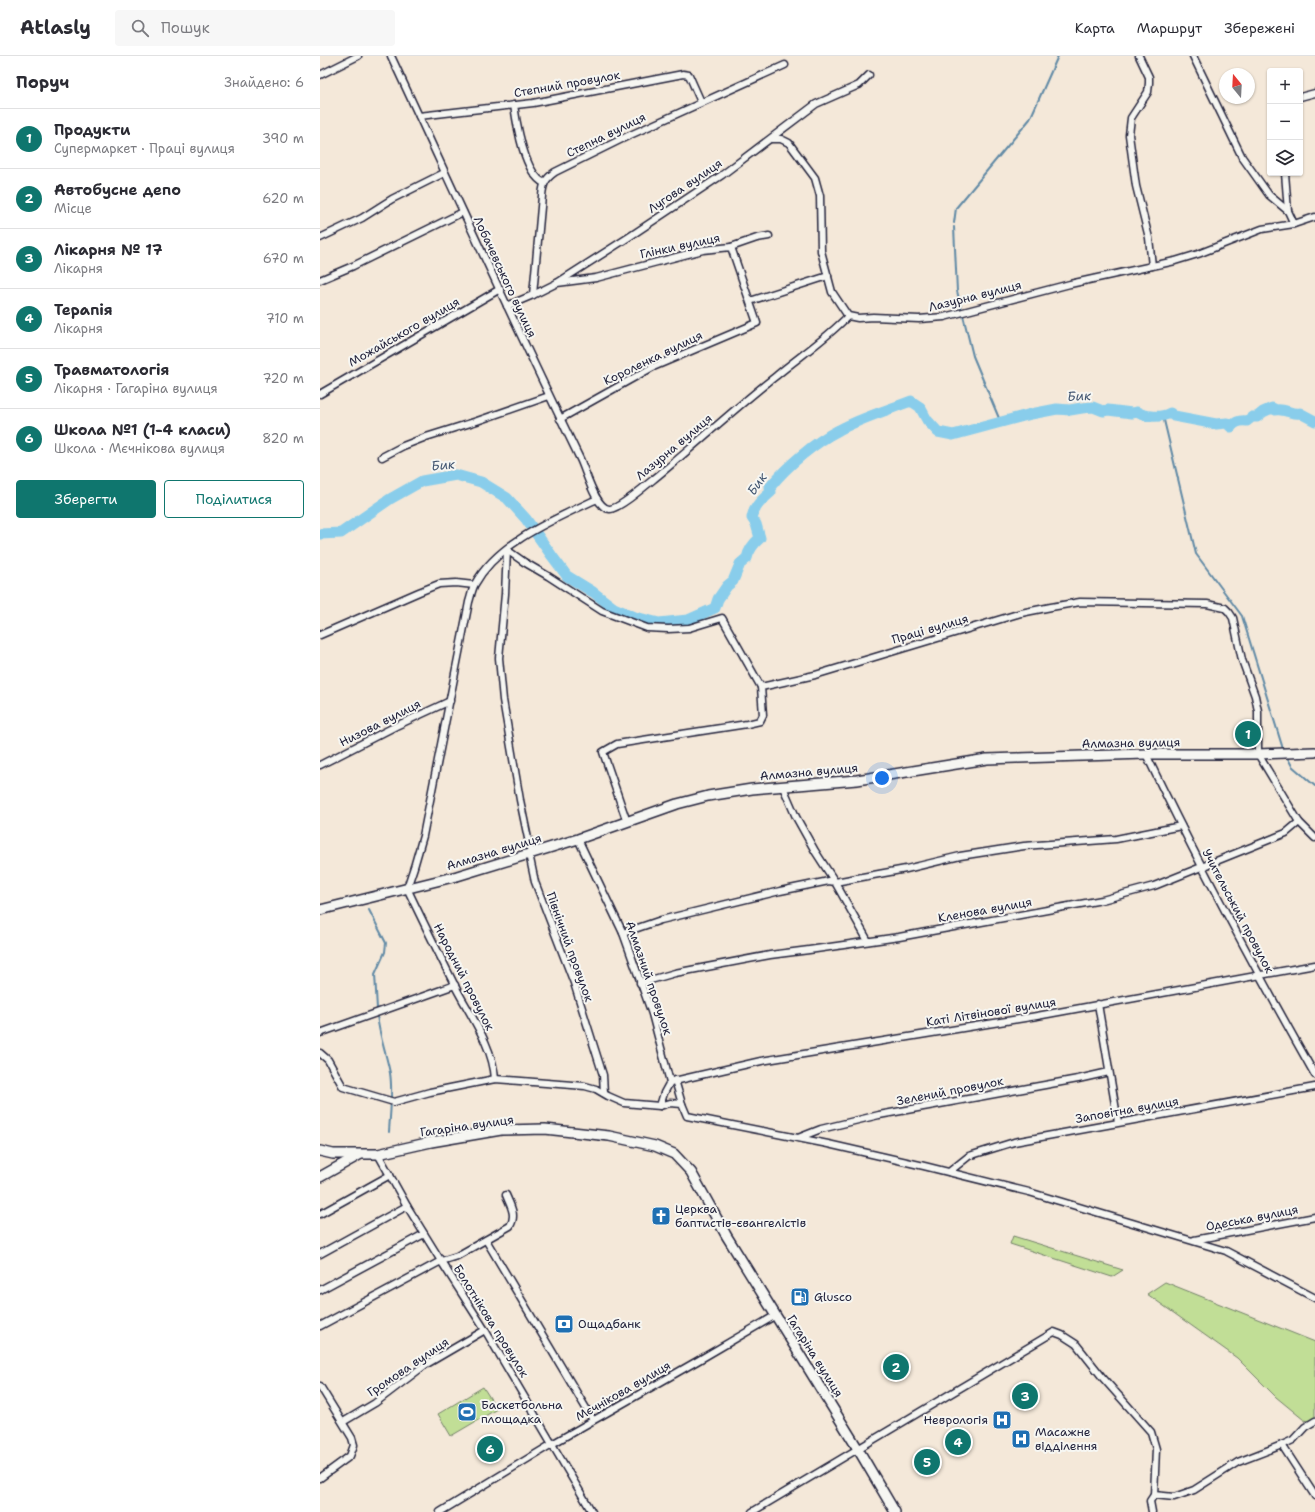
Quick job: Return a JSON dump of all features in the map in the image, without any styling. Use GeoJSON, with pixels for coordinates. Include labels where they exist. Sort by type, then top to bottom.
{"type":"FeatureCollection","features":[{"type":"Feature","properties":{"kind":"main road","name":"Алмазна вулиця"},"geometry":{"type":"LineString","coordinates":[[320,910],[457,876],[578,839],[676,804],[708,796],[752,789],[857,780],[987,759],[1146,754],[1276,754],[1315,752]]}},
{"type":"Feature","properties":{"kind":"main road","name":"Гагаріна вулиця"},"geometry":{"type":"LineString","coordinates":[[320,1151],[333,1154],[378,1154],[431,1142],[502,1130],[545,1129],[610,1136],[655,1146],[674,1154],[692,1172],[726,1235],[858,1449],[895,1512]]}},
{"type":"Feature","properties":{"kind":"main road"},"geometry":{"type":"LineString","coordinates":[[320,1177],[360,1154]]}},
{"type":"Feature","properties":{"kind":"street"},"geometry":{"type":"LineString","coordinates":[[320,75],[358,56]]}},
{"type":"Feature","properties":{"kind":"street","name":"Лобачевського вулиця"},"geometry":{"type":"LineString","coordinates":[[391,56],[444,173],[549,396],[584,466],[597,499],[602,506]]}},
{"type":"Feature","properties":{"kind":"street"},"geometry":{"type":"LineString","coordinates":[[1138,56],[1149,77],[1148,92],[1131,118],[1129,135],[1136,186],[1149,238],[1152,266]]}},
{"type":"Feature","properties":{"kind":"street"},"geometry":{"type":"LineString","coordinates":[[1194,56],[1242,157],[1269,195],[1288,211]]}},
{"type":"Feature","properties":{"kind":"street","name":"Степна вулиця"},"geometry":{"type":"LineString","coordinates":[[544,183],[555,172],[701,102],[785,65]]}},
{"type":"Feature","properties":{"kind":"street","name":"Степний провулок"},"geometry":{"type":"LineString","coordinates":[[419,116],[514,105],[593,92],[683,74],[689,75],[701,102]]}},
{"type":"Feature","properties":{"kind":"street","name":"Лугова вулиця"},"geometry":{"type":"LineString","coordinates":[[507,306],[557,283],[722,175],[772,139],[816,104],[859,85],[869,75]]}},
{"type":"Feature","properties":{"kind":"street"},"geometry":{"type":"LineString","coordinates":[[1303,96],[1315,93]]}},
{"type":"Feature","properties":{"kind":"street"},"geometry":{"type":"LineString","coordinates":[[514,105],[520,137],[532,173],[538,180],[544,183],[533,295]]}},
{"type":"Feature","properties":{"kind":"street"},"geometry":{"type":"LineString","coordinates":[[772,139],[781,139],[789,143],[815,178],[820,196],[821,251],[832,292],[848,316]]}},
{"type":"Feature","properties":{"kind":"street"},"geometry":{"type":"LineString","coordinates":[[320,238],[362,218],[392,199],[444,173]]}},
{"type":"Feature","properties":{"kind":"street"},"geometry":{"type":"LineString","coordinates":[[1285,176],[1288,211],[1294,224]]}},
{"type":"Feature","properties":{"kind":"street"},"geometry":{"type":"LineString","coordinates":[[320,280],[353,266],[463,212]]}},
{"type":"Feature","properties":{"kind":"street","name":"Лазурна вулиця"},"geometry":{"type":"LineString","coordinates":[[602,506],[610,509],[617,506],[642,488],[775,377],[830,334],[848,316],[858,318],[873,317],[919,319],[944,317],[1070,284],[1198,254],[1262,229],[1294,224],[1315,217]]}},
{"type":"Feature","properties":{"kind":"street"},"geometry":{"type":"LineString","coordinates":[[731,247],[757,238],[770,236]]}},
{"type":"Feature","properties":{"kind":"street","name":"Глінки вулиця"},"geometry":{"type":"LineString","coordinates":[[557,283],[596,278],[703,250],[731,247],[757,323]]}},
{"type":"Feature","properties":{"kind":"street"},"geometry":{"type":"LineString","coordinates":[[750,301],[828,276]]}},
{"type":"Feature","properties":{"kind":"street","name":"Можайського вулиця"},"geometry":{"type":"LineString","coordinates":[[320,394],[500,290]]}},
{"type":"Feature","properties":{"kind":"street","name":"Короленка вулиця"},"geometry":{"type":"LineString","coordinates":[[560,419],[653,367],[757,323]]}},
{"type":"Feature","properties":{"kind":"street"},"geometry":{"type":"LineString","coordinates":[[382,457],[403,446],[426,437],[549,396]]}},
{"type":"Feature","properties":{"kind":"street"},"geometry":{"type":"LineString","coordinates":[[407,888],[423,836],[474,585],[494,560],[524,536],[597,499]]}},
{"type":"Feature","properties":{"kind":"street"},"geometry":{"type":"LineString","coordinates":[[507,550],[602,611],[647,628],[689,628],[722,618],[761,687],[763,715],[760,721],[617,744],[603,752],[627,822]]}},
{"type":"Feature","properties":{"kind":"street","name":"Північний провулок"},"geometry":{"type":"LineString","coordinates":[[507,550],[505,594],[499,658],[503,700],[520,800],[535,882],[574,983],[603,1075],[604,1093]]}},
{"type":"Feature","properties":{"kind":"street"},"geometry":{"type":"LineString","coordinates":[[320,635],[440,584],[456,583],[474,585]]}},
{"type":"Feature","properties":{"kind":"street","name":"Праці вулиця"},"geometry":{"type":"LineString","coordinates":[[761,687],[815,675],[1021,613],[1051,606],[1080,602],[1207,604],[1224,608],[1230,612],[1233,618],[1242,660],[1255,696],[1258,711],[1258,754]]}},
{"type":"Feature","properties":{"kind":"street","name":"Низова вулиця"},"geometry":{"type":"LineString","coordinates":[[320,765],[396,726],[450,701]]}},
{"type":"Feature","properties":{"kind":"street","name":"Учительський провулок"},"geometry":{"type":"LineString","coordinates":[[1146,754],[1181,826],[1259,975],[1315,1075]]}},
{"type":"Feature","properties":{"kind":"street"},"geometry":{"type":"LineString","coordinates":[[1258,754],[1299,822],[1315,838]]}},
{"type":"Feature","properties":{"kind":"street"},"geometry":{"type":"LineString","coordinates":[[783,787],[796,817],[868,941]]}},
{"type":"Feature","properties":{"kind":"street","name":"Кленова вулиця"},"geometry":{"type":"LineString","coordinates":[[640,982],[675,972],[763,956],[868,941],[1102,900],[1154,886],[1286,833],[1299,822]]}},
{"type":"Feature","properties":{"kind":"street"},"geometry":{"type":"LineString","coordinates":[[623,933],[660,920],[780,891],[829,881],[835,882],[906,869],[960,856],[1024,846],[1116,839],[1181,826]]}},
{"type":"Feature","properties":{"kind":"street","name":"Алмазний провулок"},"geometry":{"type":"LineString","coordinates":[[578,839],[623,933],[682,1104]]}},
{"type":"Feature","properties":{"kind":"street","name":"Народний провулок"},"geometry":{"type":"LineString","coordinates":[[407,888],[454,985],[478,1027],[495,1066],[496,1079]]}},
{"type":"Feature","properties":{"kind":"street","name":"Каті Літвінової вулиця"},"geometry":{"type":"LineString","coordinates":[[673,1081],[761,1061],[1037,1016],[1315,965]]}},
{"type":"Feature","properties":{"kind":"street"},"geometry":{"type":"LineString","coordinates":[[320,1033],[454,985]]}},
{"type":"Feature","properties":{"kind":"street"},"geometry":{"type":"LineString","coordinates":[[1098,1004],[1118,1122]]}},
{"type":"Feature","properties":{"kind":"street"},"geometry":{"type":"LineString","coordinates":[[320,1053],[328,1060],[343,1087],[385,1101],[394,1102],[430,1092],[496,1079],[596,1088],[624,1103],[660,1106],[670,1103],[682,1104],[687,1116],[828,1144],[949,1172],[1029,1192],[1158,1232],[1192,1240],[1226,1251],[1315,1298]]}},
{"type":"Feature","properties":{"kind":"street","name":"Зелений провулок"},"geometry":{"type":"LineString","coordinates":[[796,1138],[821,1129],[879,1115],[1109,1072]]}},
{"type":"Feature","properties":{"kind":"street"},"geometry":{"type":"LineString","coordinates":[[660,1106],[664,1093],[673,1081]]}},
{"type":"Feature","properties":{"kind":"street","name":"Заповітна вулиця"},"geometry":{"type":"LineString","coordinates":[[949,1172],[969,1156],[1014,1142],[1315,1087]]}},
{"type":"Feature","properties":{"kind":"street"},"geometry":{"type":"LineString","coordinates":[[378,1154],[441,1261],[457,1256],[510,1226],[513,1221],[514,1213],[506,1195]]}},
{"type":"Feature","properties":{"kind":"street"},"geometry":{"type":"LineString","coordinates":[[320,1214],[390,1175]]}},
{"type":"Feature","properties":{"kind":"street"},"geometry":{"type":"LineString","coordinates":[[320,1254],[408,1206]]}},
{"type":"Feature","properties":{"kind":"street","name":"Одеська вулиця"},"geometry":{"type":"LineString","coordinates":[[1192,1240],[1315,1217]]}},
{"type":"Feature","properties":{"kind":"street"},"geometry":{"type":"LineString","coordinates":[[320,1290],[424,1234]]}},
{"type":"Feature","properties":{"kind":"street"},"geometry":{"type":"LineString","coordinates":[[486,1240],[593,1420]]}},
{"type":"Feature","properties":{"kind":"street","name":"Болотнікова провулок"},"geometry":{"type":"LineString","coordinates":[[320,1326],[441,1261],[485,1330],[592,1512]]}},
{"type":"Feature","properties":{"kind":"street","name":"Мєчнікова вулиця"},"geometry":{"type":"LineString","coordinates":[[440,1512],[552,1444],[776,1315]]}},
{"type":"Feature","properties":{"kind":"street","name":"Громова вулиця"},"geometry":{"type":"LineString","coordinates":[[343,1422],[375,1403],[425,1366],[485,1330]]}},
{"type":"Feature","properties":{"kind":"street"},"geometry":{"type":"LineString","coordinates":[[752,1512],[1054,1332],[1076,1344],[1103,1378],[1151,1432],[1156,1449],[1154,1495],[1150,1501],[1152,1512]]}},
{"type":"Feature","properties":{"kind":"street"},"geometry":{"type":"LineString","coordinates":[[320,1386],[343,1422],[352,1438],[354,1445],[350,1456],[320,1478]]}},
{"type":"Feature","properties":{"kind":"street"},"geometry":{"type":"LineString","coordinates":[[1154,1495],[1174,1496],[1194,1490],[1238,1462],[1293,1440],[1305,1427],[1315,1421]]}},
{"type":"Feature","properties":{"kind":"street"},"geometry":{"type":"LineString","coordinates":[[1282,1445],[1315,1496]]}},
{"type":"Feature","properties":{"kind":"green space"},"geometry":{"type":"Polygon","coordinates":[[[1013,1236],[1123,1270],[1112,1277],[1010,1244],[1013,1236]]]}},
{"type":"Feature","properties":{"kind":"green space"},"geometry":{"type":"Polygon","coordinates":[[[1165,1282],[1315,1342],[1315,1417],[1310,1421],[1304,1420],[1276,1397],[1237,1358],[1147,1294],[1165,1282]]]}},
{"type":"Feature","properties":{"kind":"green space","name":"Баскетбольна площадка"},"geometry":{"type":"Polygon","coordinates":[[[483,1387],[497,1409],[451,1436],[438,1414],[483,1387]]]}},
{"type":"Feature","properties":{"kind":"waterway"},"geometry":{"type":"LineString","coordinates":[[954,223],[956,208],[1030,119],[1058,56]]}},
{"type":"Feature","properties":{"kind":"waterway"},"geometry":{"type":"LineString","coordinates":[[954,227],[957,291],[973,356],[1001,423]]}},
{"type":"Feature","properties":{"kind":"waterway","name":"Бик"},"geometry":{"type":"LineString","coordinates":[[320,534],[341,533],[390,499],[422,481],[456,475],[481,482],[507,498],[526,519],[567,576],[593,592],[614,608],[635,617],[659,623],[688,620],[715,608],[718,599],[727,586],[733,581],[740,564],[747,558],[755,542],[760,538],[756,524],[752,518],[753,514],[759,504],[771,492],[770,487],[785,471],[802,455],[830,435],[875,414],[911,401],[920,407],[927,420],[938,432],[953,435],[1031,414],[1057,409],[1070,410],[1093,407],[1103,411],[1137,412],[1144,415],[1153,416],[1162,416],[1170,413],[1174,416],[1216,424],[1227,423],[1231,427],[1238,422],[1247,421],[1252,417],[1257,417],[1263,412],[1272,408],[1276,410],[1300,413],[1315,421]]}},
{"type":"Feature","properties":{"kind":"waterway"},"geometry":{"type":"LineString","coordinates":[[1163,416],[1196,554],[1242,616],[1283,749]]}},
{"type":"Feature","properties":{"kind":"waterway"},"geometry":{"type":"LineString","coordinates":[[1286,755],[1292,766],[1315,786]]}},
{"type":"Feature","properties":{"kind":"waterway"},"geometry":{"type":"LineString","coordinates":[[369,910],[386,943],[385,952],[375,974],[377,1009]]}},
{"type":"Feature","properties":{"kind":"waterway"},"geometry":{"type":"LineString","coordinates":[[377,1015],[379,1030],[391,1080],[389,1132]]}},
{"type":"Feature","properties":{"kind":"place","name":"Продукти"},"geometry":{"type":"Point","coordinates":[1248,734]}},
{"type":"Feature","properties":{"kind":"place","name":"Церква баптистів-євангелістів"},"geometry":{"type":"Point","coordinates":[661,1216]}},
{"type":"Feature","properties":{"kind":"place","name":"Glusco"},"geometry":{"type":"Point","coordinates":[800,1297]}},
{"type":"Feature","properties":{"kind":"place","name":"Ощадбанк"},"geometry":{"type":"Point","coordinates":[564,1324]}},
{"type":"Feature","properties":{"kind":"place","name":"Автобусне депо"},"geometry":{"type":"Point","coordinates":[896,1367]}},
{"type":"Feature","properties":{"kind":"place","name":"Лікарня № 17"},"geometry":{"type":"Point","coordinates":[1025,1396]}},
{"type":"Feature","properties":{"kind":"place","name":"Баскетбольна площадка"},"geometry":{"type":"Point","coordinates":[467,1412]}},
{"type":"Feature","properties":{"kind":"place","name":"Неврологія"},"geometry":{"type":"Point","coordinates":[1002,1420]}},
{"type":"Feature","properties":{"kind":"place","name":"Масажне відділення"},"geometry":{"type":"Point","coordinates":[1021,1439]}},
{"type":"Feature","properties":{"kind":"place","name":"Терапія"},"geometry":{"type":"Point","coordinates":[958,1442]}},
{"type":"Feature","properties":{"kind":"place","name":"Школа №1 (1-4 класи)"},"geometry":{"type":"Point","coordinates":[490,1449]}},
{"type":"Feature","properties":{"kind":"place","name":"Травматологія"},"geometry":{"type":"Point","coordinates":[927,1462]}}]}
